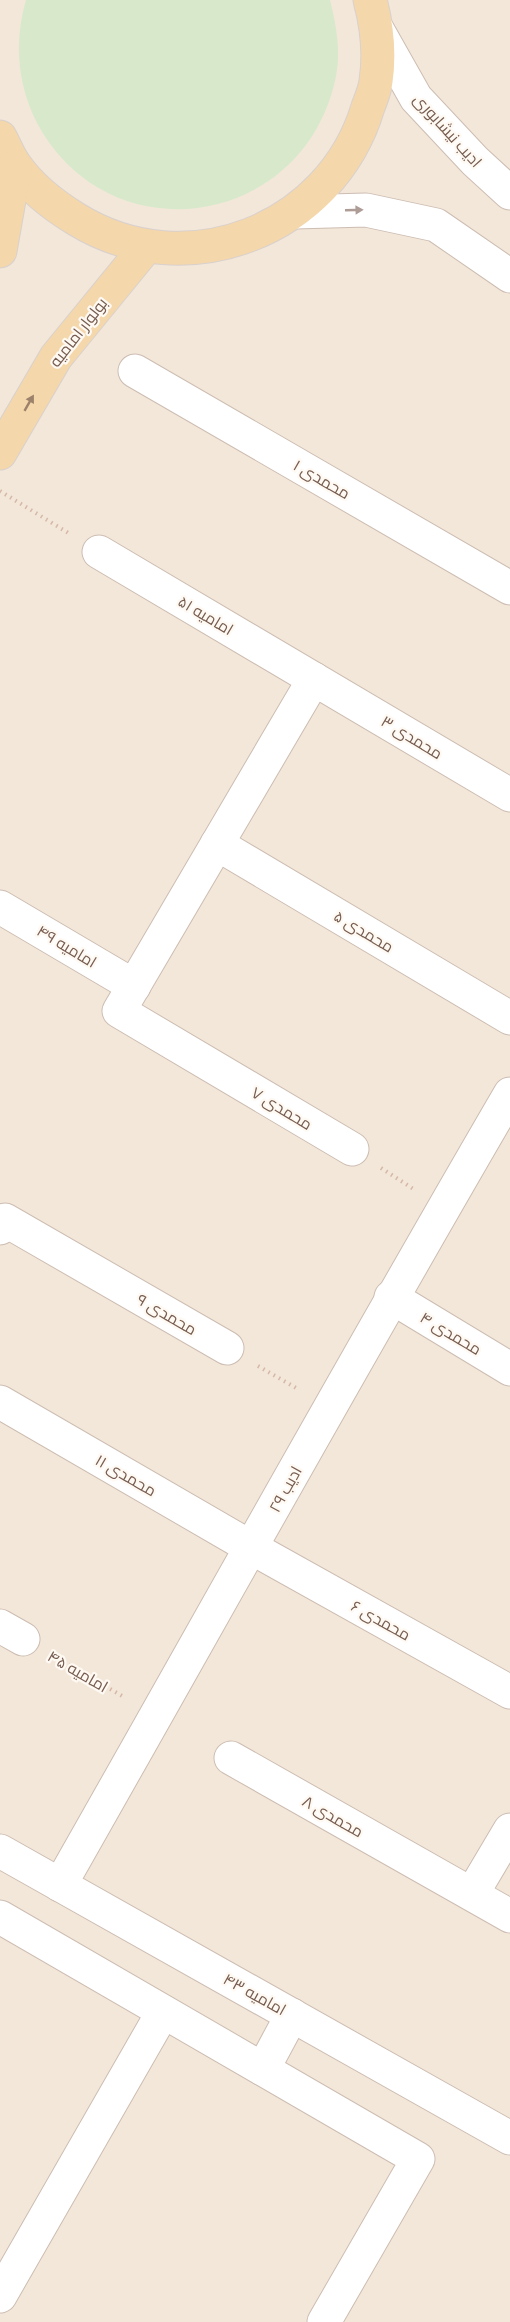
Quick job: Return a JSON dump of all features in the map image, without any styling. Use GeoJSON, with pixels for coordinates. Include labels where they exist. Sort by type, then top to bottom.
{"type":"FeatureCollection","features":[{"type":"Feature","properties":{"kind":"main road"},"geometry":{"type":"LineString","coordinates":[[0,137],[15,166],[51,204],[96,231],[146,247],[198,249],[249,237],[295,212],[333,177],[361,132],[376,81],[374,14]]}},
{"type":"Feature","properties":{"kind":"main road"},"geometry":{"type":"LineString","coordinates":[[0,251],[15,166]]}},
{"type":"Feature","properties":{"kind":"main road","name":"بولوار امامیه"},"geometry":{"type":"LineString","coordinates":[[0,453],[56,357],[146,247]]}},
{"type":"Feature","properties":{"kind":"street","name":"ادیب نیشابوری"},"geometry":{"type":"LineString","coordinates":[[374,14],[416,98],[475,161],[510,193]]}},
{"type":"Feature","properties":{"kind":"street"},"geometry":{"type":"LineString","coordinates":[[295,212],[366,210],[436,225],[510,276]]}},
{"type":"Feature","properties":{"kind":"street","name":"محمدی ۱"},"geometry":{"type":"LineString","coordinates":[[135,371],[510,588]]}},
{"type":"Feature","properties":{"kind":"street","name":"امامیه ۵۱"},"geometry":{"type":"LineString","coordinates":[[99,552],[314,679]]}},
{"type":"Feature","properties":{"kind":"street"},"geometry":{"type":"LineString","coordinates":[[126,998],[314,679]]}},
{"type":"Feature","properties":{"kind":"street","name":"محمدی ۳"},"geometry":{"type":"LineString","coordinates":[[314,679],[510,795]]}},
{"type":"Feature","properties":{"kind":"street","name":"محمدی ۵"},"geometry":{"type":"LineString","coordinates":[[217,844],[510,1018]]}},
{"type":"Feature","properties":{"kind":"street","name":"امامیه ۴۹"},"geometry":{"type":"LineString","coordinates":[[0,907],[126,998]]}},
{"type":"Feature","properties":{"kind":"street","name":"محمدی ۷"},"geometry":{"type":"LineString","coordinates":[[126,998],[352,1149]]}},
{"type":"Feature","properties":{"kind":"street","name":"ادیب ۲۹"},"geometry":{"type":"LineString","coordinates":[[60,1885],[392,1297],[510,1094]]}},
{"type":"Feature","properties":{"kind":"street","name":"محمدی ۹"},"geometry":{"type":"LineString","coordinates":[[2,1224],[227,1348]]}},
{"type":"Feature","properties":{"kind":"street","name":"محمدی ۴"},"geometry":{"type":"LineString","coordinates":[[392,1297],[510,1369]]}},
{"type":"Feature","properties":{"kind":"street","name":"محمدی ۱۱"},"geometry":{"type":"LineString","coordinates":[[0,1402],[252,1548]]}},
{"type":"Feature","properties":{"kind":"street","name":"محمدی ۶"},"geometry":{"type":"LineString","coordinates":[[252,1548],[510,1692]]}},
{"type":"Feature","properties":{"kind":"street","name":"محمدی ۸"},"geometry":{"type":"LineString","coordinates":[[231,1758],[510,1916]]}},
{"type":"Feature","properties":{"kind":"street"},"geometry":{"type":"LineString","coordinates":[[472,1894],[510,1830]]}},
{"type":"Feature","properties":{"kind":"street","name":"امامیه ۴۳"},"geometry":{"type":"LineString","coordinates":[[0,1851],[510,2138]]}},
{"type":"Feature","properties":{"kind":"street"},"geometry":{"type":"LineString","coordinates":[[0,1917],[418,2159],[324,2322]]}},
{"type":"Feature","properties":{"kind":"street"},"geometry":{"type":"LineString","coordinates":[[0,2296],[163,2012]]}},
{"type":"Feature","properties":{"kind":"street"},"geometry":{"type":"LineString","coordinates":[[263,2069],[292,2015]]}},
{"type":"Feature","properties":{"kind":"path"},"geometry":{"type":"LineString","coordinates":[[0,492],[99,552]]}},
{"type":"Feature","properties":{"kind":"path"},"geometry":{"type":"LineString","coordinates":[[352,1149],[444,1208]]}},
{"type":"Feature","properties":{"kind":"path"},"geometry":{"type":"LineString","coordinates":[[227,1348],[330,1407]]}},
{"type":"Feature","properties":{"kind":"path","name":"امامیه ۴۵"},"geometry":{"type":"LineString","coordinates":[[12,1632],[157,1716]]}},
{"type":"Feature","properties":{"kind":"shaded area"},"geometry":{"type":"Polygon","coordinates":[[[0,0],[510,0],[510,2322],[0,2322],[0,0]]]}},
{"type":"Feature","properties":{"kind":"green space"},"geometry":{"type":"Polygon","coordinates":[[[26,0],[330,0],[338,47],[336,76],[318,127],[287,166],[247,193],[203,207],[156,208],[110,194],[70,166],[37,123],[25,93],[20,62],[20,31],[26,0]]]}}]}
